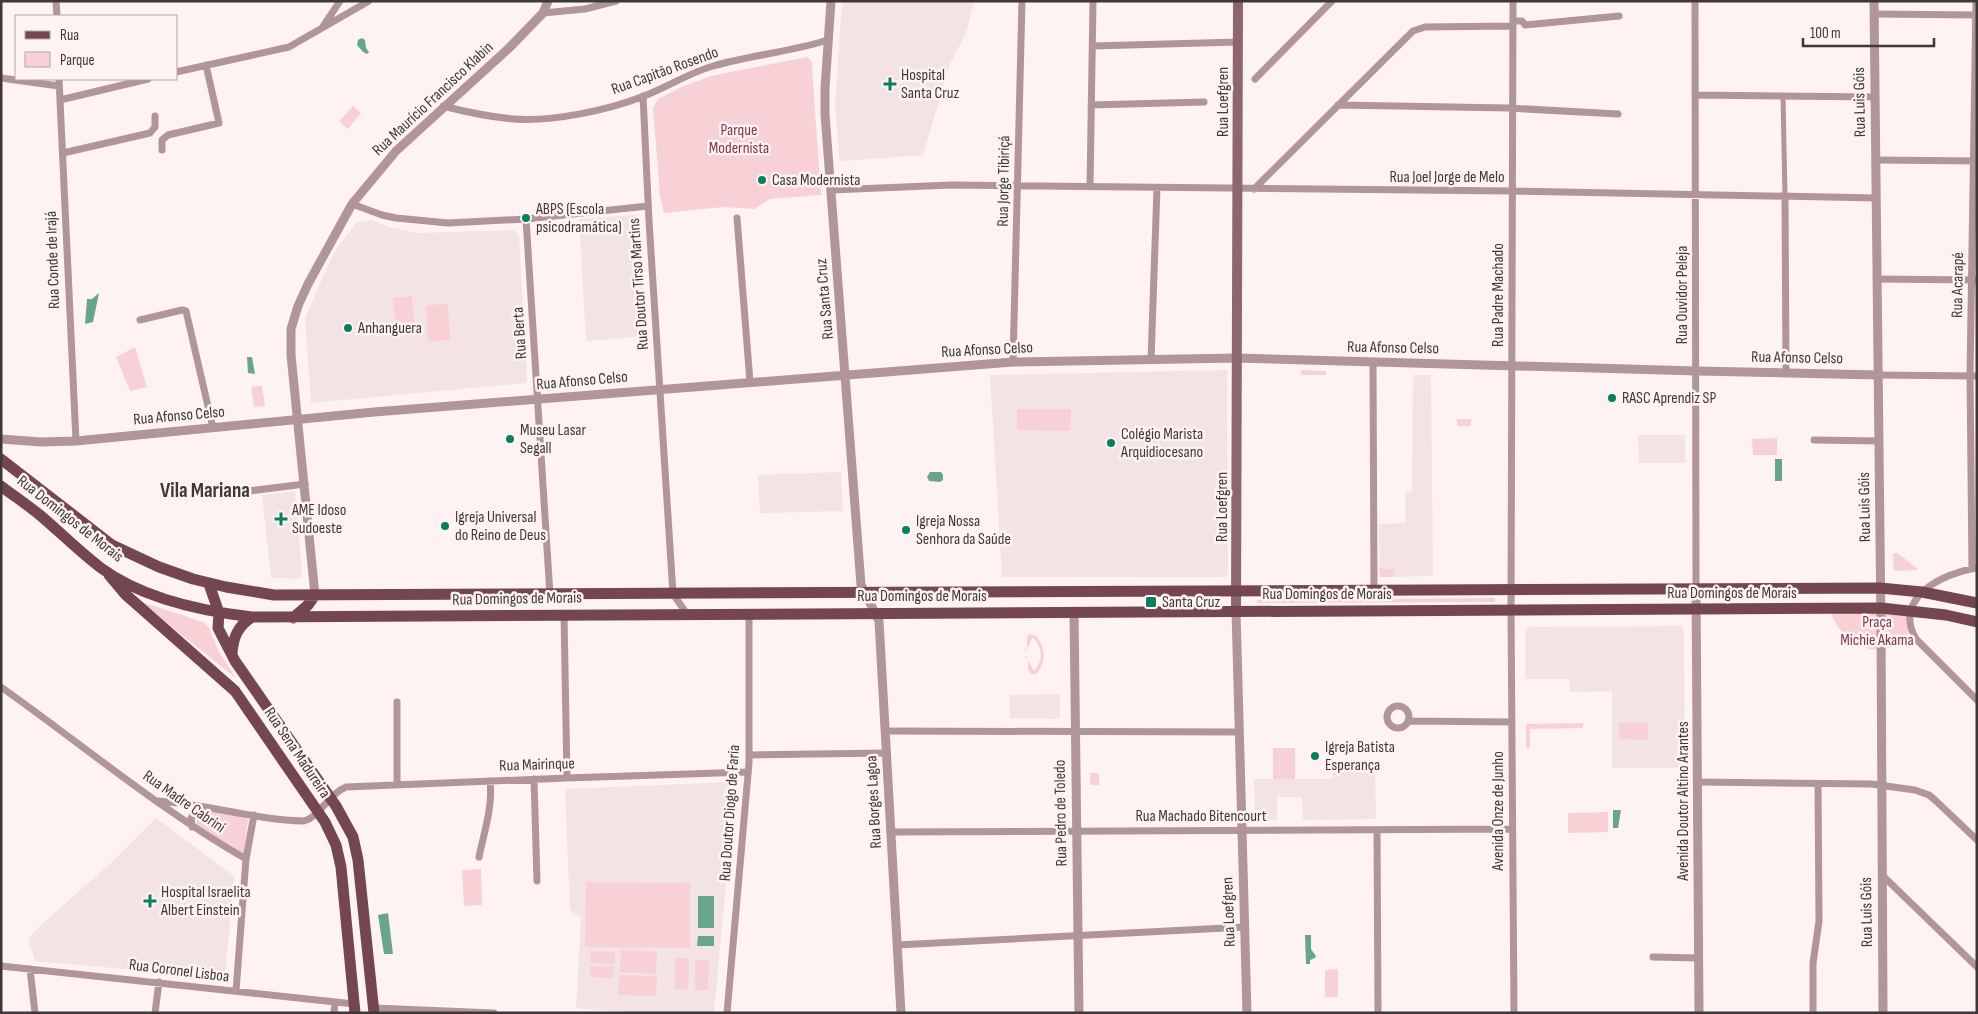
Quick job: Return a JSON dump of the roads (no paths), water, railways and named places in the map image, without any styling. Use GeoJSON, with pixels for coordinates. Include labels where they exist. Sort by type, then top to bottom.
{"type":"FeatureCollection","features":[{"type":"Feature","properties":{"kind":"main road","name":"Rua Loefgren"},"geometry":{"type":"LineString","coordinates":[[1236,611],[1238,1]]}},
{"type":"Feature","properties":{"kind":"main road","name":"Rua Domingos de Morais"},"geometry":{"type":"LineString","coordinates":[[1,459],[112,545],[159,567],[209,584],[274,595],[1880,588],[1922,592],[1977,603]]}},
{"type":"Feature","properties":{"kind":"main road","name":"Rua Domingos de Morais"},"geometry":{"type":"LineString","coordinates":[[1,486],[39,514],[102,568],[132,585],[187,606],[219,613],[252,617],[875,612],[1881,608],[1946,615],[1977,622]]}},
{"type":"Feature","properties":{"kind":"main road","name":"Rua Sena Madureira"},"geometry":{"type":"LineString","coordinates":[[102,568],[125,594],[235,691],[318,812],[334,839],[338,853],[354,1008]]}},
{"type":"Feature","properties":{"kind":"main road","name":"Rua Sena Madureira"},"geometry":{"type":"LineString","coordinates":[[209,584],[219,613],[218,628],[232,654],[283,732],[330,797],[353,837],[357,849],[374,1010]]}},
{"type":"Feature","properties":{"kind":"main road"},"geometry":{"type":"LineString","coordinates":[[293,618],[308,605],[315,595]]}},
{"type":"Feature","properties":{"kind":"main road"},"geometry":{"type":"LineString","coordinates":[[232,654],[233,642],[239,627],[252,617]]}},
{"type":"Feature","properties":{"kind":"street"},"geometry":{"type":"LineString","coordinates":[[56,1],[57,15]]}},
{"type":"Feature","properties":{"kind":"street"},"geometry":{"type":"LineString","coordinates":[[320,30],[340,1]]}},
{"type":"Feature","properties":{"kind":"street"},"geometry":{"type":"LineString","coordinates":[[178,72],[289,47],[369,1]]}},
{"type":"Feature","properties":{"kind":"street","name":"Rua Maurício Francisco Klabin"},"geometry":{"type":"LineString","coordinates":[[315,595],[291,355],[291,329],[298,306],[352,204],[396,151],[443,106],[486,70],[543,13],[548,1]]}},
{"type":"Feature","properties":{"kind":"street"},"geometry":{"type":"LineString","coordinates":[[543,13],[585,9],[616,1]]}},
{"type":"Feature","properties":{"kind":"street","name":"Rua Santa Cruz"},"geometry":{"type":"LineString","coordinates":[[831,1],[825,114],[863,593]]}},
{"type":"Feature","properties":{"kind":"street","name":"Rua Jorge Tibiriçá"},"geometry":{"type":"LineString","coordinates":[[1014,362],[1022,1]]}},
{"type":"Feature","properties":{"kind":"street"},"geometry":{"type":"LineString","coordinates":[[1090,186],[1094,1]]}},
{"type":"Feature","properties":{"kind":"street"},"geometry":{"type":"LineString","coordinates":[[1255,80],[1332,1]]}},
{"type":"Feature","properties":{"kind":"street","name":"Rua Padre Machado"},"geometry":{"type":"LineString","coordinates":[[1511,610],[1513,1]]}},
{"type":"Feature","properties":{"kind":"street","name":"Rua Ouvidor Peleja"},"geometry":{"type":"LineString","coordinates":[[1694,1],[1697,371],[1696,589]]}},
{"type":"Feature","properties":{"kind":"street","name":"Rua Luis Góis"},"geometry":{"type":"LineString","coordinates":[[1874,1],[1881,608],[1883,1013]]}},
{"type":"Feature","properties":{"kind":"street","name":"Rua Acarapé"},"geometry":{"type":"LineString","coordinates":[[1974,568],[1973,375],[1976,1]]}},
{"type":"Feature","properties":{"kind":"street"},"geometry":{"type":"LineString","coordinates":[[1875,14],[1976,14]]}},
{"type":"Feature","properties":{"kind":"street"},"geometry":{"type":"LineString","coordinates":[[1254,189],[1408,34],[1417,28],[1522,21],[1525,25],[1619,16]]}},
{"type":"Feature","properties":{"kind":"street","name":"Rua Capitão Rosendo"},"geometry":{"type":"LineString","coordinates":[[443,106],[489,116],[515,119],[535,119],[593,111],[643,96],[714,65],[828,40]]}},
{"type":"Feature","properties":{"kind":"street","name":"Rua Capitão Rosendo"},"geometry":{"type":"LineString","coordinates":[[807,46],[827,50]]}},
{"type":"Feature","properties":{"kind":"street"},"geometry":{"type":"LineString","coordinates":[[1093,46],[1238,46]]}},
{"type":"Feature","properties":{"kind":"street"},"geometry":{"type":"LineString","coordinates":[[162,150],[162,140],[168,135],[219,123],[206,65]]}},
{"type":"Feature","properties":{"kind":"street"},"geometry":{"type":"LineString","coordinates":[[1,78],[15,79]]}},
{"type":"Feature","properties":{"kind":"street"},"geometry":{"type":"LineString","coordinates":[[24,80],[59,83]]}},
{"type":"Feature","properties":{"kind":"street"},"geometry":{"type":"LineString","coordinates":[[60,100],[144,80]]}},
{"type":"Feature","properties":{"kind":"street","name":"Rua Conde de Irajá"},"geometry":{"type":"LineString","coordinates":[[59,83],[76,440]]}},
{"type":"Feature","properties":{"kind":"street"},"geometry":{"type":"LineString","coordinates":[[1696,95],[1875,96]]}},
{"type":"Feature","properties":{"kind":"street","name":"Rua Doutor Tirso Martins"},"geometry":{"type":"LineString","coordinates":[[643,96],[648,206],[673,594]]}},
{"type":"Feature","properties":{"kind":"street"},"geometry":{"type":"LineString","coordinates":[[1783,96],[1786,373]]}},
{"type":"Feature","properties":{"kind":"street"},"geometry":{"type":"LineString","coordinates":[[1091,105],[1204,102]]}},
{"type":"Feature","properties":{"kind":"street"},"geometry":{"type":"LineString","coordinates":[[1338,105],[1512,108],[1618,114]]}},
{"type":"Feature","properties":{"kind":"street"},"geometry":{"type":"LineString","coordinates":[[62,153],[150,133],[155,128],[155,116]]}},
{"type":"Feature","properties":{"kind":"street"},"geometry":{"type":"LineString","coordinates":[[1876,160],[1975,160]]}},
{"type":"Feature","properties":{"kind":"street","name":"Rua Joel Jorge de Melo"},"geometry":{"type":"LineString","coordinates":[[831,190],[951,184],[1876,198]]}},
{"type":"Feature","properties":{"kind":"street"},"geometry":{"type":"LineString","coordinates":[[1151,360],[1158,188]]}},
{"type":"Feature","properties":{"kind":"street"},"geometry":{"type":"LineString","coordinates":[[352,204],[382,216],[432,223],[526,219],[648,206]]}},
{"type":"Feature","properties":{"kind":"street"},"geometry":{"type":"LineString","coordinates":[[737,218],[750,382]]}},
{"type":"Feature","properties":{"kind":"street","name":"Rua Berta"},"geometry":{"type":"LineString","coordinates":[[526,219],[550,594]]}},
{"type":"Feature","properties":{"kind":"street"},"geometry":{"type":"LineString","coordinates":[[1878,279],[1974,280]]}},
{"type":"Feature","properties":{"kind":"street"},"geometry":{"type":"LineString","coordinates":[[140,320],[182,310],[186,311],[213,428]]}},
{"type":"Feature","properties":{"kind":"street","name":"Rua Afonso Celso"},"geometry":{"type":"LineString","coordinates":[[1,439],[41,442],[76,440],[660,389],[1014,362],[1236,358],[1697,371],[1973,375]]}},
{"type":"Feature","properties":{"kind":"street"},"geometry":{"type":"LineString","coordinates":[[1373,363],[1374,590]]}},
{"type":"Feature","properties":{"kind":"street"},"geometry":{"type":"LineString","coordinates":[[1814,440],[1879,441]]}},
{"type":"Feature","properties":{"kind":"street"},"geometry":{"type":"LineString","coordinates":[[249,492],[304,484]]}},
{"type":"Feature","properties":{"kind":"street"},"geometry":{"type":"LineString","coordinates":[[1974,568],[1951,574],[1922,592],[1911,610],[1910,621],[1912,633],[1916,639],[1977,700]]}},
{"type":"Feature","properties":{"kind":"street","name":"Avenida Doutor Altino Arantes"},"geometry":{"type":"LineString","coordinates":[[1696,589],[1699,1013]]}},
{"type":"Feature","properties":{"kind":"street","name":"Rua Borges Lagoa"},"geometry":{"type":"LineString","coordinates":[[863,593],[879,621],[901,1013]]}},
{"type":"Feature","properties":{"kind":"street"},"geometry":{"type":"LineString","coordinates":[[673,594],[687,614]]}},
{"type":"Feature","properties":{"kind":"street","name":"Avenida Onze de Junho"},"geometry":{"type":"LineString","coordinates":[[1511,610],[1514,1013]]}},
{"type":"Feature","properties":{"kind":"street","name":"Rua Loefgren"},"geometry":{"type":"LineString","coordinates":[[1236,611],[1247,1013]]}},
{"type":"Feature","properties":{"kind":"street","name":"Rua Pedro de Toledo"},"geometry":{"type":"LineString","coordinates":[[1074,612],[1079,1013]]}},
{"type":"Feature","properties":{"kind":"street"},"geometry":{"type":"LineString","coordinates":[[564,614],[567,778]]}},
{"type":"Feature","properties":{"kind":"street","name":"Rua Doutor Diogo de Faria"},"geometry":{"type":"LineString","coordinates":[[727,1013],[749,755],[749,614]]}},
{"type":"Feature","properties":{"kind":"street","name":"Rua Madre Cabrini"},"geometry":{"type":"LineString","coordinates":[[1,687],[192,827],[246,860]]}},
{"type":"Feature","properties":{"kind":"street"},"geometry":{"type":"LineString","coordinates":[[397,702],[397,785]]}},
{"type":"Feature","properties":{"kind":"street"},"geometry":{"type":"LineString","coordinates":[[1408,721],[1511,722]]}},
{"type":"Feature","properties":{"kind":"street"},"geometry":{"type":"LineString","coordinates":[[885,731],[1240,732]]}},
{"type":"Feature","properties":{"kind":"street"},"geometry":{"type":"LineString","coordinates":[[749,755],[886,753]]}},
{"type":"Feature","properties":{"kind":"street","name":"Rua Mairinque"},"geometry":{"type":"LineString","coordinates":[[330,797],[346,788],[534,779],[748,772]]}},
{"type":"Feature","properties":{"kind":"street"},"geometry":{"type":"LineString","coordinates":[[534,779],[537,881]]}},
{"type":"Feature","properties":{"kind":"street"},"geometry":{"type":"LineString","coordinates":[[479,857],[486,818],[491,807],[490,781]]}},
{"type":"Feature","properties":{"kind":"street"},"geometry":{"type":"LineString","coordinates":[[1698,782],[1881,785],[1915,790],[1929,795],[1977,840]]}},
{"type":"Feature","properties":{"kind":"street"},"geometry":{"type":"LineString","coordinates":[[1813,1013],[1814,963],[1818,922],[1818,784]]}},
{"type":"Feature","properties":{"kind":"street"},"geometry":{"type":"LineString","coordinates":[[158,801],[304,821],[310,819],[318,812],[330,797]]}},
{"type":"Feature","properties":{"kind":"street"},"geometry":{"type":"LineString","coordinates":[[192,827],[192,815],[199,806]]}},
{"type":"Feature","properties":{"kind":"street"},"geometry":{"type":"LineString","coordinates":[[236,991],[246,860],[254,815]]}},
{"type":"Feature","properties":{"kind":"street","name":"Rua Machado Bitencourt"},"geometry":{"type":"LineString","coordinates":[[890,832],[1512,829]]}},
{"type":"Feature","properties":{"kind":"street"},"geometry":{"type":"LineString","coordinates":[[1377,830],[1378,1013]]}},
{"type":"Feature","properties":{"kind":"street"},"geometry":{"type":"LineString","coordinates":[[1881,875],[1977,967]]}},
{"type":"Feature","properties":{"kind":"street"},"geometry":{"type":"LineString","coordinates":[[897,944],[1245,927]]}},
{"type":"Feature","properties":{"kind":"street"},"geometry":{"type":"LineString","coordinates":[[1653,957],[1699,958]]}},
{"type":"Feature","properties":{"kind":"street","name":"Rua Coronel Lisboa"},"geometry":{"type":"LineString","coordinates":[[1,966],[335,1002],[354,1008]]}},
{"type":"Feature","properties":{"kind":"street"},"geometry":{"type":"LineString","coordinates":[[30,969],[35,1013]]}},
{"type":"Feature","properties":{"kind":"street"},"geometry":{"type":"LineString","coordinates":[[155,1013],[159,982]]}},
{"type":"Feature","properties":{"kind":"street"},"geometry":{"type":"LineString","coordinates":[[334,1013],[335,1002]]}},
{"type":"Feature","properties":{"kind":"street"},"geometry":{"type":"LineString","coordinates":[[374,1010],[494,1013]]}},
{"type":"Feature","properties":{"kind":"place","name":"Hospital Santa Cruz"},"geometry":{"type":"Point","coordinates":[890,84]}},
{"type":"Feature","properties":{"kind":"place","name":"Casa Modernista"},"geometry":{"type":"Point","coordinates":[762,180]}},
{"type":"Feature","properties":{"kind":"place","name":"ABPS (Escola psicodramática)"},"geometry":{"type":"Point","coordinates":[526,218]}},
{"type":"Feature","properties":{"kind":"place","name":"Anhanguera"},"geometry":{"type":"Point","coordinates":[348,328]}},
{"type":"Feature","properties":{"kind":"place","name":"RASC Aprendiz SP"},"geometry":{"type":"Point","coordinates":[1612,398]}},
{"type":"Feature","properties":{"kind":"place","name":"Museu Lasar Segall"},"geometry":{"type":"Point","coordinates":[510,439]}},
{"type":"Feature","properties":{"kind":"place","name":"Colégio Marista Arquidiocesano"},"geometry":{"type":"Point","coordinates":[1111,443]}},
{"type":"Feature","properties":{"kind":"place","name":"AME Idoso Sudoeste"},"geometry":{"type":"Point","coordinates":[281,519]}},
{"type":"Feature","properties":{"kind":"place","name":"Igreja Universal do Reino de Deus"},"geometry":{"type":"Point","coordinates":[445,526]}},
{"type":"Feature","properties":{"kind":"place","name":"Igreja Nossa Senhora da Saúde"},"geometry":{"type":"Point","coordinates":[906,530]}},
{"type":"Feature","properties":{"kind":"place","name":"Santa Cruz"},"geometry":{"type":"Point","coordinates":[1151,602]}},
{"type":"Feature","properties":{"kind":"place","name":"Igreja Batista Esperança"},"geometry":{"type":"Point","coordinates":[1315,756]}},
{"type":"Feature","properties":{"kind":"place","name":"Hospital Israelita Albert Einstein"},"geometry":{"type":"Point","coordinates":[150,901]}},
{"type":"Feature","properties":{"kind":"district","name":"Vila Mariana"},"geometry":{"type":"Point","coordinates":[205,490]}},
{"type":"Feature","properties":{"kind":"park label","name":"Parque Modernista"},"geometry":{"type":"Point","coordinates":[739,139]}},
{"type":"Feature","properties":{"kind":"park label","name":"Praça Michie Akama"},"geometry":{"type":"Point","coordinates":[1877,631]}}]}
